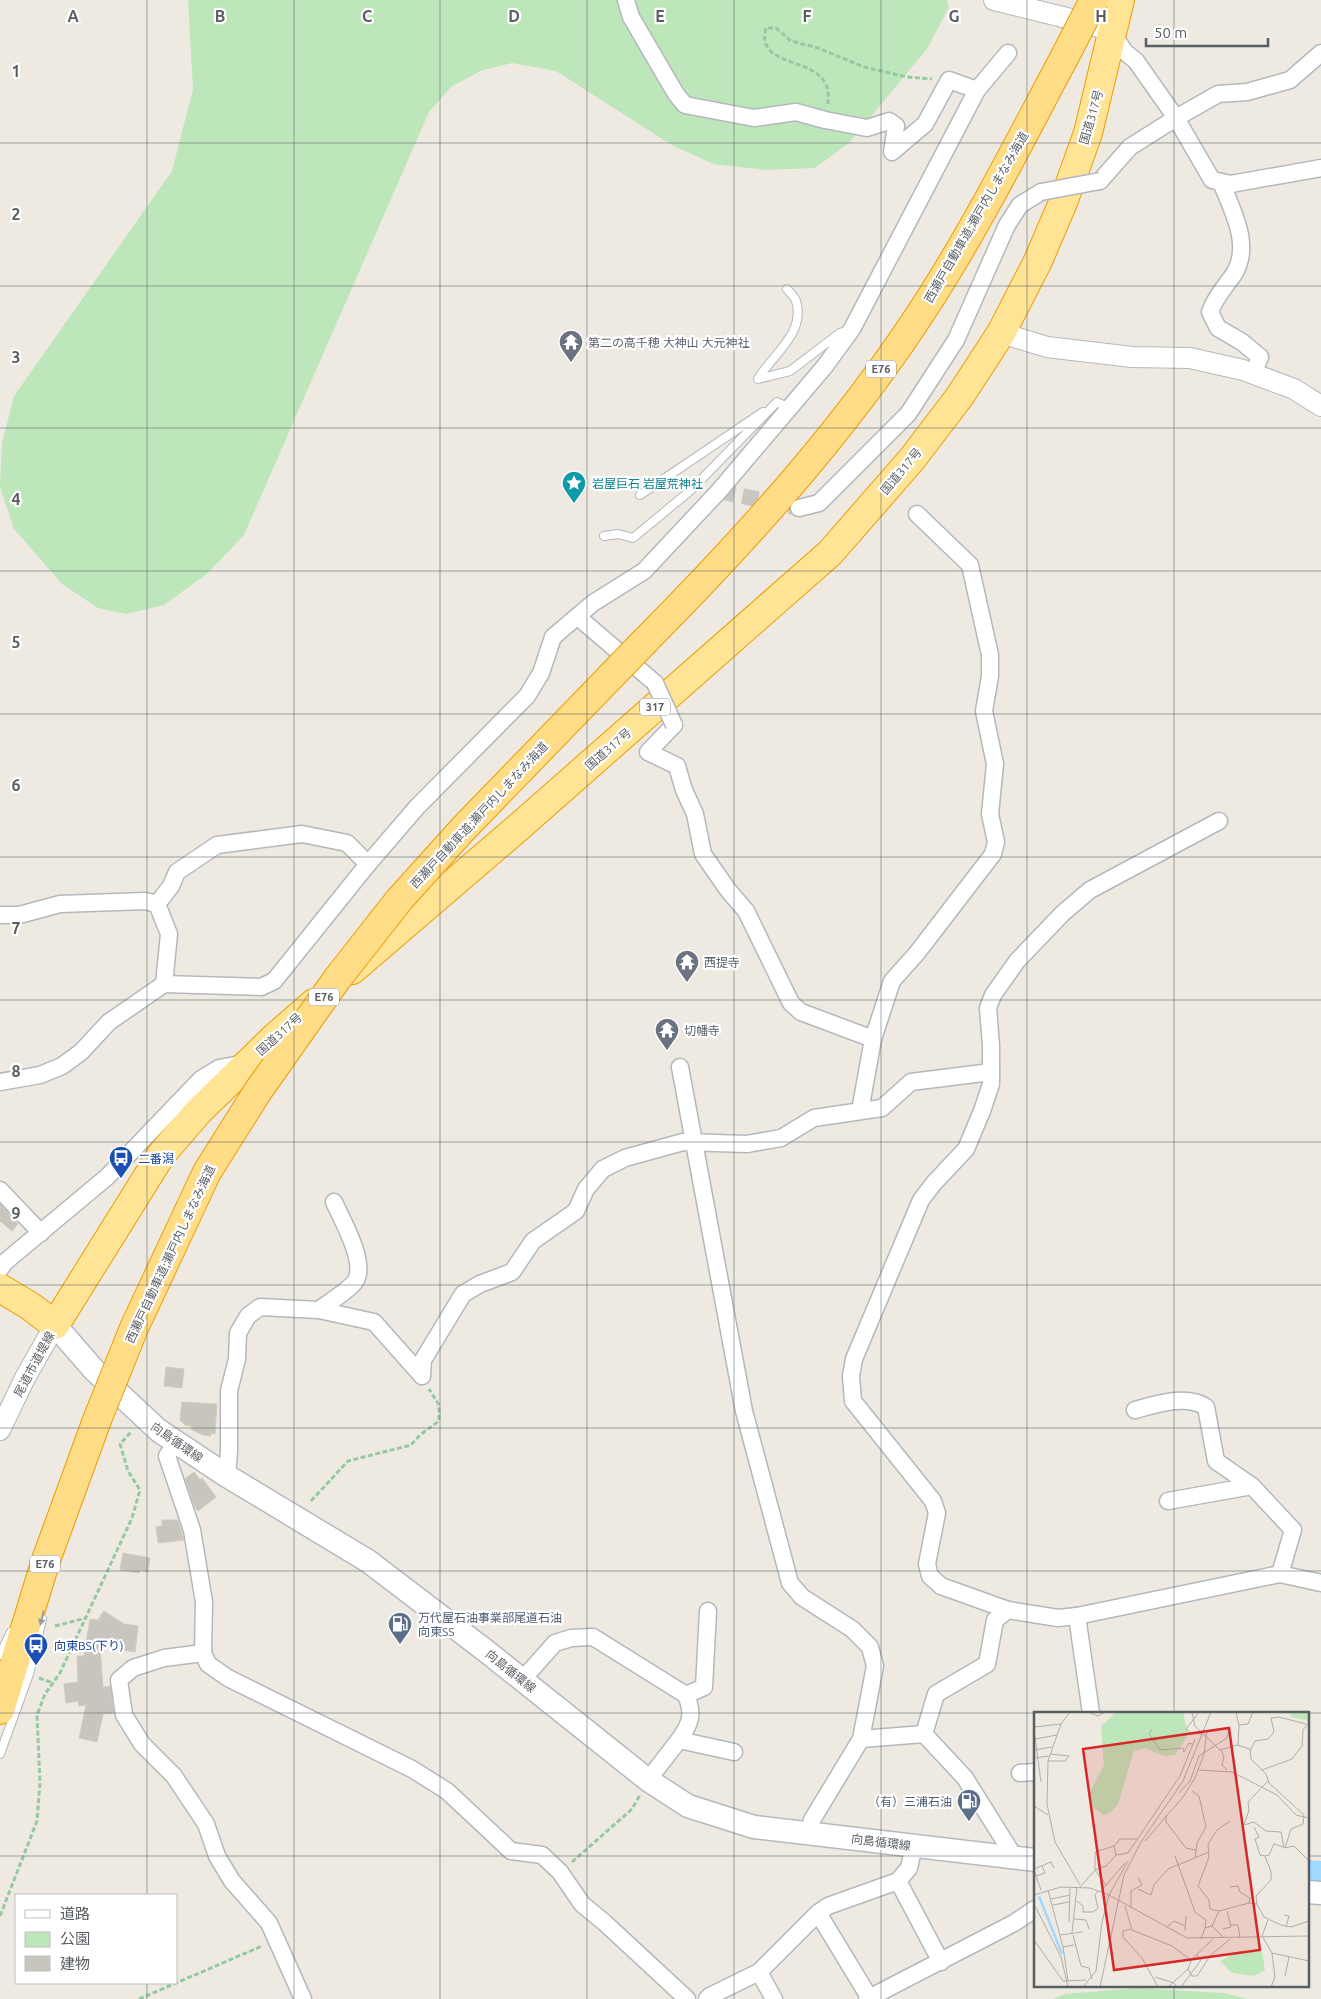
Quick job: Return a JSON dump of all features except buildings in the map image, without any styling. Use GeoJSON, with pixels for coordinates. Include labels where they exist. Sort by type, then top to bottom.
{"type":"FeatureCollection","features":[{"type":"Feature","properties":{"kind":"highway","name":"西瀬戸自動車道;瀬戸内しまなみ海道"},"geometry":{"type":"LineString","coordinates":[[0,1710],[46,1560],[97,1420],[134,1328],[207,1172],[274,1067],[337,979],[399,900],[463,829],[755,526],[800,474],[861,397],[942,279],[1007,167],[1094,0]]}},
{"type":"Feature","properties":{"kind":"highway","name":"国道317号"},"geometry":{"type":"LineString","coordinates":[[55,1324],[161,1155],[198,1112],[275,1036],[513,832],[830,553],[912,458],[960,396],[1001,333],[1038,261],[1064,200],[1088,133],[1120,0]]}},
{"type":"Feature","properties":{"kind":"highway"},"geometry":{"type":"LineString","coordinates":[[0,1288],[55,1324]]}},
{"type":"Feature","properties":{"kind":"main road","name":"向島循環線"},"geometry":{"type":"LineString","coordinates":[[55,1324],[94,1370],[158,1430],[227,1476],[368,1560],[648,1780],[688,1806],[754,1827],[1025,1859]]}},
{"type":"Feature","properties":{"kind":"main road"},"geometry":{"type":"LineString","coordinates":[[1308,1892],[1321,1893]]}},
{"type":"Feature","properties":{"kind":"street"},"geometry":{"type":"LineString","coordinates":[[626,0],[631,17],[676,94],[685,105],[754,118],[796,112],[867,128],[888,121],[896,126],[892,152],[925,124],[949,80],[977,90]]}},
{"type":"Feature","properties":{"kind":"street"},"geometry":{"type":"LineString","coordinates":[[994,0],[1091,24],[1113,33]]}},
{"type":"Feature","properties":{"kind":"street"},"geometry":{"type":"LineString","coordinates":[[1089,0],[1125,52],[1136,62],[1176,118],[1212,180],[1231,184],[1321,168]]}},
{"type":"Feature","properties":{"kind":"street"},"geometry":{"type":"LineString","coordinates":[[0,1082],[40,1075],[62,1066],[81,1052],[110,1022],[141,998],[164,984],[261,987],[274,981],[368,864],[417,807],[528,696],[541,673],[553,637],[593,603],[644,571],[719,491],[783,405],[852,329],[977,90],[1008,53]]}},
{"type":"Feature","properties":{"kind":"street"},"geometry":{"type":"LineString","coordinates":[[799,508],[820,503],[908,414],[956,340],[1007,225],[1020,205],[1041,192],[1100,181],[1130,147],[1176,118],[1218,94],[1247,92],[1290,80],[1321,53]]}},
{"type":"Feature","properties":{"kind":"street"},"geometry":{"type":"LineString","coordinates":[[1222,182],[1239,227],[1242,252],[1237,269],[1228,284],[1214,300],[1210,312],[1218,328],[1242,342],[1260,358],[1253,374]]}},
{"type":"Feature","properties":{"kind":"street"},"geometry":{"type":"LineString","coordinates":[[1001,333],[1047,348],[1132,357],[1190,358],[1243,370],[1294,389],[1321,406]]}},
{"type":"Feature","properties":{"kind":"street"},"geometry":{"type":"LineString","coordinates":[[860,1111],[873,1039],[892,980],[917,953],[993,854],[996,842],[990,814],[995,764],[984,711],[990,676],[990,655],[970,565],[917,514]]}},
{"type":"Feature","properties":{"kind":"street"},"geometry":{"type":"LineString","coordinates":[[578,617],[656,684],[674,726],[648,752],[677,766],[684,790],[695,814],[703,854],[728,890],[746,911],[791,1003],[800,1012],[873,1039]]}},
{"type":"Feature","properties":{"kind":"street"},"geometry":{"type":"LineString","coordinates":[[1218,821],[1090,890],[1063,913],[1017,961],[992,995],[988,1008],[991,1045],[991,1084],[966,1148],[921,1200],[854,1359],[851,1376],[853,1401],[933,1501],[937,1513],[928,1564],[930,1576],[941,1586],[1008,1610],[1058,1618],[1078,1616],[1280,1574],[1321,1583]]}},
{"type":"Feature","properties":{"kind":"street"},"geometry":{"type":"LineString","coordinates":[[157,904],[171,886],[177,872],[218,845],[302,834],[347,843],[368,864]]}},
{"type":"Feature","properties":{"kind":"street"},"geometry":{"type":"LineString","coordinates":[[0,915],[19,915],[60,904],[145,901],[157,904]]}},
{"type":"Feature","properties":{"kind":"street"},"geometry":{"type":"LineString","coordinates":[[157,904],[168,934],[164,984]]}},
{"type":"Feature","properties":{"kind":"street"},"geometry":{"type":"LineString","coordinates":[[0,1268],[107,1177],[201,1079],[219,1068],[249,1062]]}},
{"type":"Feature","properties":{"kind":"street"},"geometry":{"type":"LineString","coordinates":[[680,1067],[744,1411],[790,1583],[802,1597],[852,1630],[870,1647],[875,1666],[861,1739],[812,1820],[808,1834]]}},
{"type":"Feature","properties":{"kind":"street"},"geometry":{"type":"LineString","coordinates":[[422,1376],[423,1360],[463,1294],[480,1284],[512,1272],[533,1242],[576,1211],[586,1189],[603,1169],[625,1158],[684,1142],[747,1144],[781,1138],[814,1118],[882,1108],[911,1082],[991,1072]]}},
{"type":"Feature","properties":{"kind":"street"},"geometry":{"type":"LineString","coordinates":[[0,1190],[41,1233]]}},
{"type":"Feature","properties":{"kind":"street"},"geometry":{"type":"LineString","coordinates":[[319,1310],[356,1281],[359,1268],[355,1250],[334,1202]]}},
{"type":"Feature","properties":{"kind":"street"},"geometry":{"type":"LineString","coordinates":[[227,1476],[229,1391],[237,1359],[238,1333],[248,1316],[260,1307],[319,1310],[374,1322],[422,1376]]}},
{"type":"Feature","properties":{"kind":"street","name":"尾道市道堤線"},"geometry":{"type":"LineString","coordinates":[[0,1430],[25,1378],[55,1324]]}},
{"type":"Feature","properties":{"kind":"street"},"geometry":{"type":"LineString","coordinates":[[1135,1410],[1163,1402],[1198,1401],[1206,1407],[1216,1461],[1252,1486],[1293,1530],[1280,1574]]}},
{"type":"Feature","properties":{"kind":"street"},"geometry":{"type":"LineString","coordinates":[[176,1442],[168,1456],[192,1530],[204,1602],[203,1653],[208,1664],[228,1678],[412,1769],[447,1791],[511,1851],[542,1855],[560,1872],[582,1904],[687,1999]]}},
{"type":"Feature","properties":{"kind":"street"},"geometry":{"type":"LineString","coordinates":[[1168,1501],[1252,1486]]}},
{"type":"Feature","properties":{"kind":"street"},"geometry":{"type":"LineString","coordinates":[[924,1734],[936,1694],[987,1664],[995,1620],[1008,1610]]}},
{"type":"Feature","properties":{"kind":"street"},"geometry":{"type":"LineString","coordinates":[[686,1695],[704,1687],[708,1611]]}},
{"type":"Feature","properties":{"kind":"street"},"geometry":{"type":"LineString","coordinates":[[1078,1616],[1091,1712]]}},
{"type":"Feature","properties":{"kind":"street"},"geometry":{"type":"LineString","coordinates":[[522,1680],[555,1643],[571,1638],[593,1637],[686,1695],[692,1709],[688,1727],[648,1780]]}},
{"type":"Feature","properties":{"kind":"street"},"geometry":{"type":"LineString","coordinates":[[203,1653],[164,1658],[133,1668],[119,1680],[124,1715],[142,1744],[174,1776],[206,1824],[217,1856],[232,1881],[269,1923],[302,1999]]}},
{"type":"Feature","properties":{"kind":"street"},"geometry":{"type":"LineString","coordinates":[[861,1739],[924,1734]]}},
{"type":"Feature","properties":{"kind":"street"},"geometry":{"type":"LineString","coordinates":[[924,1734],[965,1778],[1025,1859]]}},
{"type":"Feature","properties":{"kind":"street"},"geometry":{"type":"LineString","coordinates":[[679,1740],[734,1752]]}},
{"type":"Feature","properties":{"kind":"street"},"geometry":{"type":"LineString","coordinates":[[707,1999],[759,1972],[818,1913],[828,1906],[898,1881],[909,1868],[914,1846]]}},
{"type":"Feature","properties":{"kind":"street"},"geometry":{"type":"LineString","coordinates":[[898,1881],[940,1962]]}},
{"type":"Feature","properties":{"kind":"street"},"geometry":{"type":"LineString","coordinates":[[818,1913],[868,1998],[1014,1923],[1034,1910]]}},
{"type":"Feature","properties":{"kind":"street"},"geometry":{"type":"LineString","coordinates":[[759,1972],[774,1999]]}},
{"type":"Feature","properties":{"kind":"lane"},"geometry":{"type":"LineString","coordinates":[[787,289],[796,301],[798,321],[790,338],[765,367],[758,379],[790,371],[840,333],[852,329]]}},
{"type":"Feature","properties":{"kind":"lane"},"geometry":{"type":"LineString","coordinates":[[640,495],[783,405]]}},
{"type":"Feature","properties":{"kind":"lane"},"geometry":{"type":"LineString","coordinates":[[604,536],[618,534],[633,538],[691,490],[783,405]]}},
{"type":"Feature","properties":{"kind":"lane"},"geometry":{"type":"LineString","coordinates":[[65,1535],[97,1420]]}},
{"type":"Feature","properties":{"kind":"lane"},"geometry":{"type":"LineString","coordinates":[[21,1612],[46,1560]]}},
{"type":"Feature","properties":{"kind":"lane"},"geometry":{"type":"LineString","coordinates":[[0,1754],[29,1674],[43,1612]]}},
{"type":"Feature","properties":{"kind":"lane"},"geometry":{"type":"LineString","coordinates":[[0,1655],[17,1620]]}},
{"type":"Feature","properties":{"kind":"path"},"geometry":{"type":"LineString","coordinates":[[825,120],[828,103],[827,86],[821,75],[770,51],[764,41],[766,28],[776,28],[792,41],[818,48],[864,67],[906,77],[949,80]]}},
{"type":"Feature","properties":{"kind":"path"},"geometry":{"type":"LineString","coordinates":[[311,1501],[348,1461],[411,1445],[420,1435],[439,1422],[439,1406],[422,1376]]}},
{"type":"Feature","properties":{"kind":"path"},"geometry":{"type":"LineString","coordinates":[[0,1916],[37,1821],[40,1783],[37,1715],[45,1694],[60,1673],[132,1518],[140,1490],[128,1471],[120,1444],[144,1418]]}},
{"type":"Feature","properties":{"kind":"path"},"geometry":{"type":"LineString","coordinates":[[55,1626],[86,1618]]}},
{"type":"Feature","properties":{"kind":"path"},"geometry":{"type":"LineString","coordinates":[[560,1872],[632,1809],[648,1780]]}},
{"type":"Feature","properties":{"kind":"path"},"geometry":{"type":"LineString","coordinates":[[178,1982],[276,1940]]}},
{"type":"Feature","properties":{"kind":"path"},"geometry":{"type":"LineString","coordinates":[[139,1999],[174,1984]]}},
{"type":"Feature","properties":{"kind":"green space"},"geometry":{"type":"Polygon","coordinates":[[[188,0],[947,0],[949,7],[927,49],[849,143],[815,168],[766,170],[713,164],[670,144],[556,71],[512,63],[483,70],[452,86],[429,112],[244,535],[208,573],[164,605],[126,614],[98,608],[62,584],[14,529],[0,487],[2,443],[14,396],[172,171],[193,89],[188,0]]]}},
{"type":"Feature","properties":{"kind":"green space"},"geometry":{"type":"Polygon","coordinates":[[[1137,1988],[1224,1993],[1247,1999],[1053,1999],[1064,1994],[1137,1988]]]}},
{"type":"Feature","properties":{"kind":"waterway"},"geometry":{"type":"LineString","coordinates":[[1308,1875],[1321,1876]]}},
{"type":"Feature","properties":{"kind":"tunnel"},"geometry":{"type":"LineString","coordinates":[[719,491],[799,508]]}},
{"type":"Feature","properties":{"kind":"place","name":"第二の高千穂 大神山 大元神社"},"geometry":{"type":"Point","coordinates":[571,363]}},
{"type":"Feature","properties":{"kind":"place","name":"岩屋巨石 岩屋荒神社"},"geometry":{"type":"Point","coordinates":[574,504]}},
{"type":"Feature","properties":{"kind":"place","name":"西提寺"},"geometry":{"type":"Point","coordinates":[687,983]}},
{"type":"Feature","properties":{"kind":"place","name":"切幡寺"},"geometry":{"type":"Point","coordinates":[667,1051]}},
{"type":"Feature","properties":{"kind":"place","name":"二番潟"},"geometry":{"type":"Point","coordinates":[121,1179]}},
{"type":"Feature","properties":{"kind":"place","name":"万代屋石油事業部尾道石油 向東SS"},"geometry":{"type":"Point","coordinates":[400,1645]}},
{"type":"Feature","properties":{"kind":"place","name":"向東BS(下り)"},"geometry":{"type":"Point","coordinates":[36,1666]}},
{"type":"Feature","properties":{"kind":"place","name":"（有）三浦石油"},"geometry":{"type":"Point","coordinates":[969,1822]}}]}
